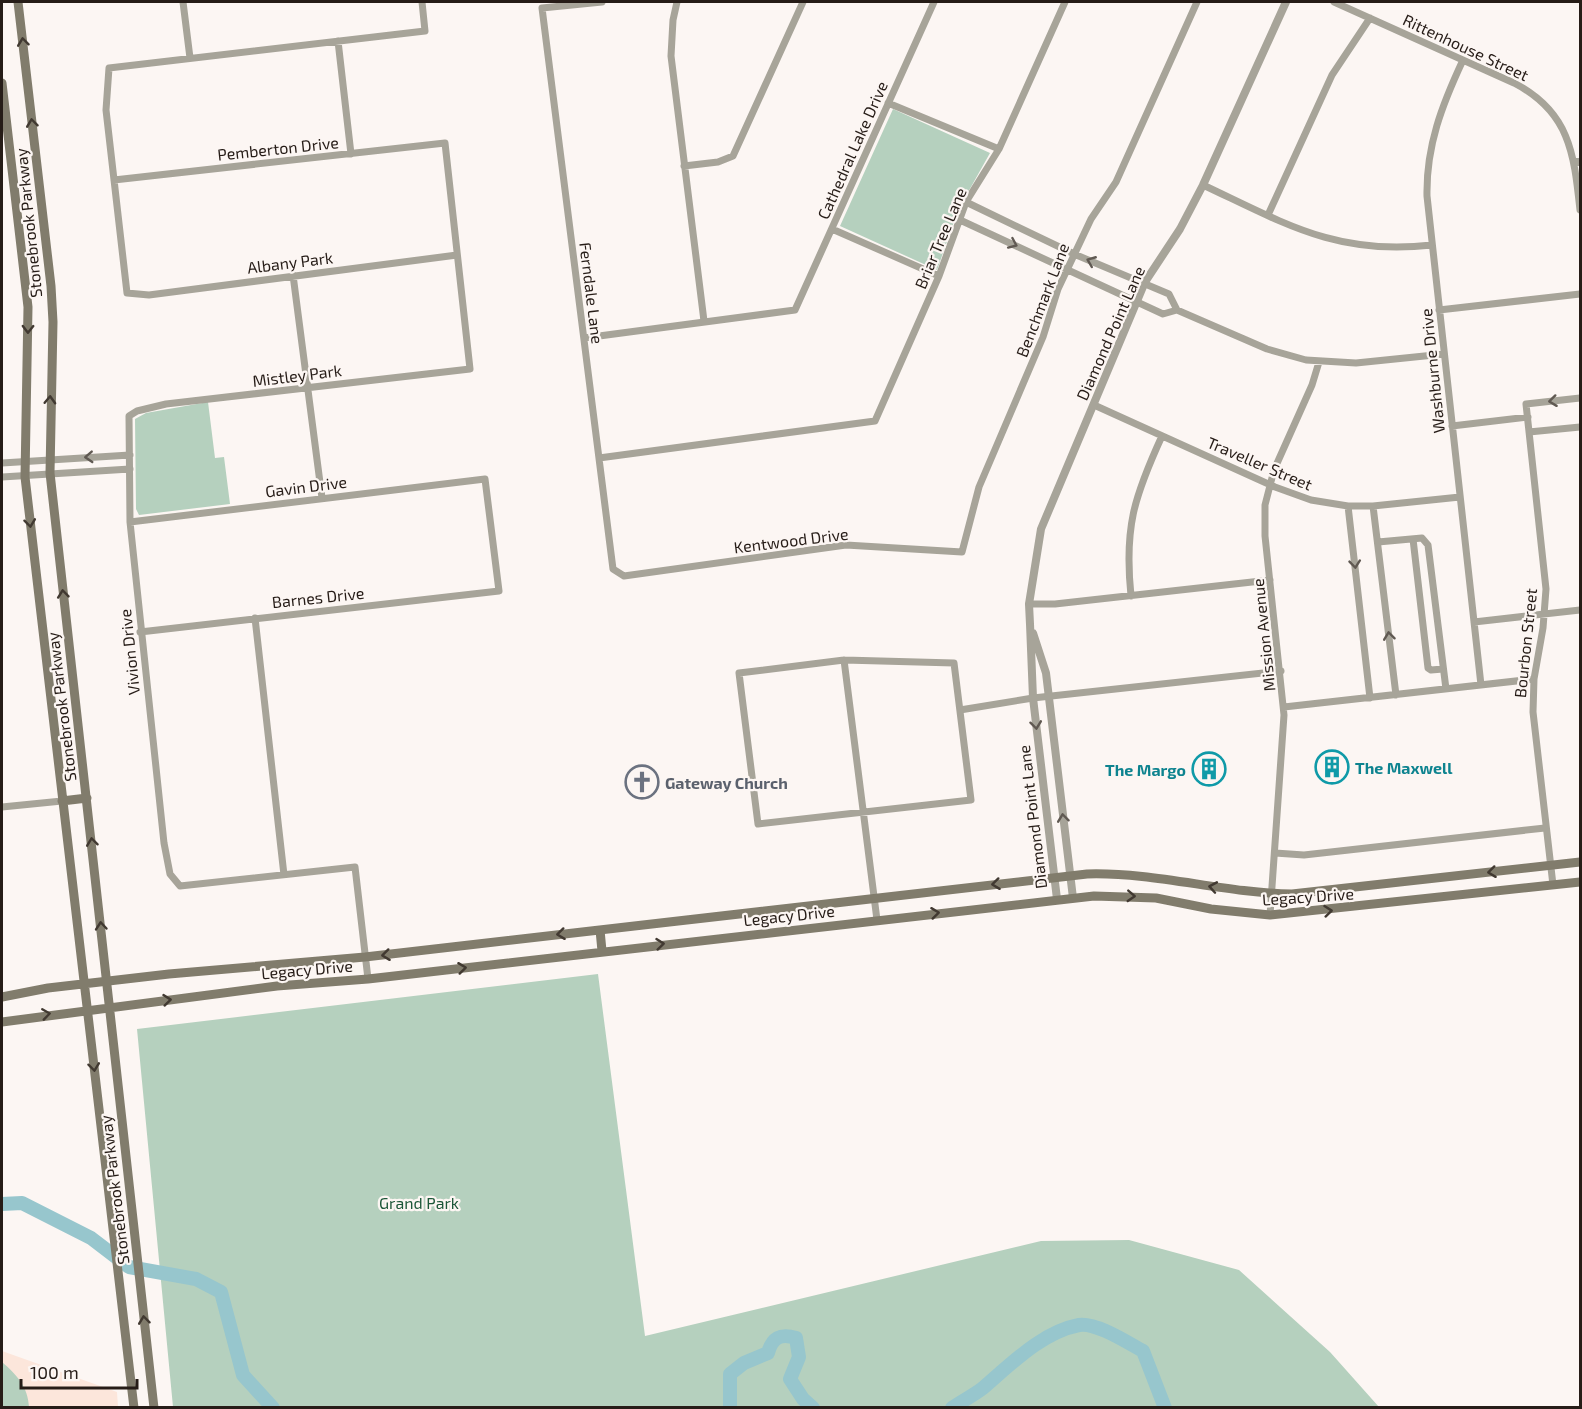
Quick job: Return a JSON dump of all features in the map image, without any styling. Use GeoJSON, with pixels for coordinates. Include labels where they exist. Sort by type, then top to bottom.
{"type":"FeatureCollection","features":[{"type":"Feature","properties":{"kind":"main road","name":"Stonebrook Parkway"},"geometry":{"type":"LineString","coordinates":[[18,2],[51,286],[53,322],[50,473],[154,1407]]}},
{"type":"Feature","properties":{"kind":"main road","name":"Stonebrook Parkway"},"geometry":{"type":"LineString","coordinates":[[2,83],[28,307],[25,474],[134,1407]]}},
{"type":"Feature","properties":{"kind":"main road"},"geometry":{"type":"LineString","coordinates":[[62,801],[87,798]]}},
{"type":"Feature","properties":{"kind":"main road","name":"Legacy Drive"},"geometry":{"type":"LineString","coordinates":[[2,997],[106,981],[365,957],[1070,876],[1108,873],[1150,876],[1209,887],[1270,894],[1308,893],[1581,862]]}},
{"type":"Feature","properties":{"kind":"main road","name":"Legacy Drive"},"geometry":{"type":"LineString","coordinates":[[2,1022],[109,1006],[277,986],[368,979],[1057,899],[1136,896],[1222,911],[1270,915],[1581,882]]}},
{"type":"Feature","properties":{"kind":"main road"},"geometry":{"type":"LineString","coordinates":[[600,930],[602,951]]}},
{"type":"Feature","properties":{"kind":"street"},"geometry":{"type":"LineString","coordinates":[[183,2],[190,58]]}},
{"type":"Feature","properties":{"kind":"street"},"geometry":{"type":"LineString","coordinates":[[114,180],[106,110],[109,68],[425,31],[422,2]]}},
{"type":"Feature","properties":{"kind":"street","name":"Ferndale Lane"},"geometry":{"type":"LineString","coordinates":[[603,2],[542,8],[613,569],[624,576]]}},
{"type":"Feature","properties":{"kind":"street"},"geometry":{"type":"LineString","coordinates":[[584,338],[704,321],[671,56],[673,20],[677,2]]}},
{"type":"Feature","properties":{"kind":"street"},"geometry":{"type":"LineString","coordinates":[[684,166],[718,162],[733,156],[803,2]]}},
{"type":"Feature","properties":{"kind":"street","name":"Cathedral Lake Drive"},"geometry":{"type":"LineString","coordinates":[[704,321],[795,310],[934,2]]}},
{"type":"Feature","properties":{"kind":"street","name":"Briar Tree Lane"},"geometry":{"type":"LineString","coordinates":[[599,458],[875,421],[939,276],[966,202],[999,149],[1065,2]]}},
{"type":"Feature","properties":{"kind":"street","name":"Benchmark Lane"},"geometry":{"type":"LineString","coordinates":[[962,552],[979,487],[1030,370],[1058,289],[1091,219],[1116,182],[1197,2]]}},
{"type":"Feature","properties":{"kind":"street","name":"Diamond Point Lane"},"geometry":{"type":"LineString","coordinates":[[1057,899],[1033,698],[1029,604],[1041,530],[1145,282],[1180,229],[1203,185],[1286,2]]}},
{"type":"Feature","properties":{"kind":"street","name":"Rittenhouse Street"},"geometry":{"type":"LineString","coordinates":[[1334,2],[1523,87],[1538,98],[1562,127],[1578,162],[1581,210]]}},
{"type":"Feature","properties":{"kind":"street"},"geometry":{"type":"LineString","coordinates":[[1268,215],[1337,64],[1360,36],[1370,18]]}},
{"type":"Feature","properties":{"kind":"street"},"geometry":{"type":"LineString","coordinates":[[338,41],[351,154]]}},
{"type":"Feature","properties":{"kind":"street","name":"Washburne Drive"},"geometry":{"type":"LineString","coordinates":[[1462,60],[1440,111],[1429,153],[1427,196],[1481,685]]}},
{"type":"Feature","properties":{"kind":"street"},"geometry":{"type":"LineString","coordinates":[[888,103],[999,149]]}},
{"type":"Feature","properties":{"kind":"street","name":"Pemberton Drive"},"geometry":{"type":"LineString","coordinates":[[114,180],[445,143],[458,255]]}},
{"type":"Feature","properties":{"kind":"street","name":"Albany Park"},"geometry":{"type":"LineString","coordinates":[[114,180],[126,293],[148,295],[458,255]]}},
{"type":"Feature","properties":{"kind":"street"},"geometry":{"type":"LineString","coordinates":[[1203,185],[1314,235],[1350,245],[1387,249],[1432,245]]}},
{"type":"Feature","properties":{"kind":"street"},"geometry":{"type":"LineString","coordinates":[[966,202],[1074,254],[1145,282],[1169,294],[1178,310],[1267,349],[1319,362],[1356,363],[1444,354]]}},
{"type":"Feature","properties":{"kind":"street"},"geometry":{"type":"LineString","coordinates":[[960,220],[1163,314],[1178,310]]}},
{"type":"Feature","properties":{"kind":"street"},"geometry":{"type":"LineString","coordinates":[[832,229],[939,276]]}},
{"type":"Feature","properties":{"kind":"street","name":"Mistley Park"},"geometry":{"type":"LineString","coordinates":[[129,416],[137,411],[166,404],[470,369],[458,255]]}},
{"type":"Feature","properties":{"kind":"street"},"geometry":{"type":"LineString","coordinates":[[293,275],[322,498]]}},
{"type":"Feature","properties":{"kind":"street"},"geometry":{"type":"LineString","coordinates":[[1439,310],[1581,294]]}},
{"type":"Feature","properties":{"kind":"street","name":"Mission Avenue"},"geometry":{"type":"LineString","coordinates":[[1270,915],[1284,707],[1265,526],[1269,484],[1312,385],[1319,362]]}},
{"type":"Feature","properties":{"kind":"street","name":"Bourbon Street"},"geometry":{"type":"LineString","coordinates":[[1553,885],[1533,712],[1534,679],[1545,614],[1544,563],[1526,404],[1581,398]]}},
{"type":"Feature","properties":{"kind":"street","name":"Traveller Street"},"geometry":{"type":"LineString","coordinates":[[1094,405],[1269,484],[1311,500],[1348,506],[1373,506],[1460,497]]}},
{"type":"Feature","properties":{"kind":"street","name":"Vivion Drive"},"geometry":{"type":"LineString","coordinates":[[129,416],[130,522],[140,632],[164,843],[170,874],[175,884],[180,886],[284,874]]}},
{"type":"Feature","properties":{"kind":"street"},"geometry":{"type":"LineString","coordinates":[[1452,426],[1528,417]]}},
{"type":"Feature","properties":{"kind":"street"},"geometry":{"type":"LineString","coordinates":[[1529,432],[1581,427]]}},
{"type":"Feature","properties":{"kind":"street"},"geometry":{"type":"LineString","coordinates":[[1131,596],[1128,547],[1132,509],[1162,436]]}},
{"type":"Feature","properties":{"kind":"street"},"geometry":{"type":"LineString","coordinates":[[2,463],[129,454]]}},
{"type":"Feature","properties":{"kind":"street"},"geometry":{"type":"LineString","coordinates":[[2,477],[130,469]]}},
{"type":"Feature","properties":{"kind":"street","name":"Gavin Drive"},"geometry":{"type":"LineString","coordinates":[[130,522],[486,479],[499,591]]}},
{"type":"Feature","properties":{"kind":"street"},"geometry":{"type":"LineString","coordinates":[[1348,506],[1370,698]]}},
{"type":"Feature","properties":{"kind":"street"},"geometry":{"type":"LineString","coordinates":[[1373,506],[1396,694]]}},
{"type":"Feature","properties":{"kind":"street"},"geometry":{"type":"LineString","coordinates":[[1378,542],[1422,538],[1428,545],[1446,689]]}},
{"type":"Feature","properties":{"kind":"street"},"geometry":{"type":"LineString","coordinates":[[1413,539],[1428,668],[1443,669]]}},
{"type":"Feature","properties":{"kind":"street","name":"Kentwood Drive"},"geometry":{"type":"LineString","coordinates":[[624,576],[846,545],[962,552]]}},
{"type":"Feature","properties":{"kind":"street"},"geometry":{"type":"LineString","coordinates":[[1029,604],[1055,604],[1270,580]]}},
{"type":"Feature","properties":{"kind":"street","name":"Barnes Drive"},"geometry":{"type":"LineString","coordinates":[[140,632],[499,591]]}},
{"type":"Feature","properties":{"kind":"street"},"geometry":{"type":"LineString","coordinates":[[1474,622],[1581,610]]}},
{"type":"Feature","properties":{"kind":"street"},"geometry":{"type":"LineString","coordinates":[[255,618],[284,874],[355,867],[368,979]]}},
{"type":"Feature","properties":{"kind":"street","name":"Diamond Point Lane"},"geometry":{"type":"LineString","coordinates":[[1030,624],[1046,673],[1073,898]]}},
{"type":"Feature","properties":{"kind":"street"},"geometry":{"type":"LineString","coordinates":[[844,660],[877,920]]}},
{"type":"Feature","properties":{"kind":"street"},"geometry":{"type":"LineString","coordinates":[[844,660],[954,663],[971,800],[758,824],[739,673],[844,660]]}},
{"type":"Feature","properties":{"kind":"street"},"geometry":{"type":"LineString","coordinates":[[960,710],[1048,696],[1281,671]]}},
{"type":"Feature","properties":{"kind":"street"},"geometry":{"type":"LineString","coordinates":[[1284,707],[1534,679]]}},
{"type":"Feature","properties":{"kind":"street"},"geometry":{"type":"LineString","coordinates":[[2,807],[62,801]]}},
{"type":"Feature","properties":{"kind":"street"},"geometry":{"type":"LineString","coordinates":[[1275,853],[1304,855],[1545,828]]}},
{"type":"Feature","properties":{"kind":"shaded area"},"geometry":{"type":"Polygon","coordinates":[[[2,1351],[117,1392],[118,1407],[2,1408],[2,1351]]]}},
{"type":"Feature","properties":{"kind":"green space"},"geometry":{"type":"Polygon","coordinates":[[[893,109],[990,153],[958,210],[937,270],[840,226],[893,109]]]}},
{"type":"Feature","properties":{"kind":"green space"},"geometry":{"type":"Polygon","coordinates":[[[208,402],[215,458],[224,457],[230,504],[139,515],[136,509],[135,419],[146,413],[208,402]]]}},
{"type":"Feature","properties":{"kind":"green space","name":"Grand Park"},"geometry":{"type":"Polygon","coordinates":[[[598,974],[645,1336],[1041,1241],[1129,1240],[1239,1270],[1330,1352],[1379,1407],[173,1407],[137,1029],[598,974]]]}},
{"type":"Feature","properties":{"kind":"green space"},"geometry":{"type":"Polygon","coordinates":[[[2,1362],[21,1382],[29,1407],[2,1407],[2,1362]]]}},
{"type":"Feature","properties":{"kind":"waterway"},"geometry":{"type":"LineString","coordinates":[[2,1204],[22,1203],[91,1238],[129,1267],[196,1279],[221,1292],[243,1375],[273,1408]]}},
{"type":"Feature","properties":{"kind":"waterway"},"geometry":{"type":"LineString","coordinates":[[952,1408],[983,1388],[1016,1359],[1052,1334],[1079,1325],[1094,1327],[1112,1334],[1143,1351],[1165,1408]]}},
{"type":"Feature","properties":{"kind":"waterway"},"geometry":{"type":"LineString","coordinates":[[730,1408],[730,1374],[744,1363],[768,1353],[774,1340],[785,1336],[796,1338],[799,1357],[790,1379],[803,1399],[813,1408]]}},
{"type":"Feature","properties":{"kind":"place","name":"The Maxwell"},"geometry":{"type":"Point","coordinates":[1332,767]}},
{"type":"Feature","properties":{"kind":"place","name":"The Margo"},"geometry":{"type":"Point","coordinates":[1209,769]}},
{"type":"Feature","properties":{"kind":"place","name":"Gateway Church"},"geometry":{"type":"Point","coordinates":[642,782]}}]}
